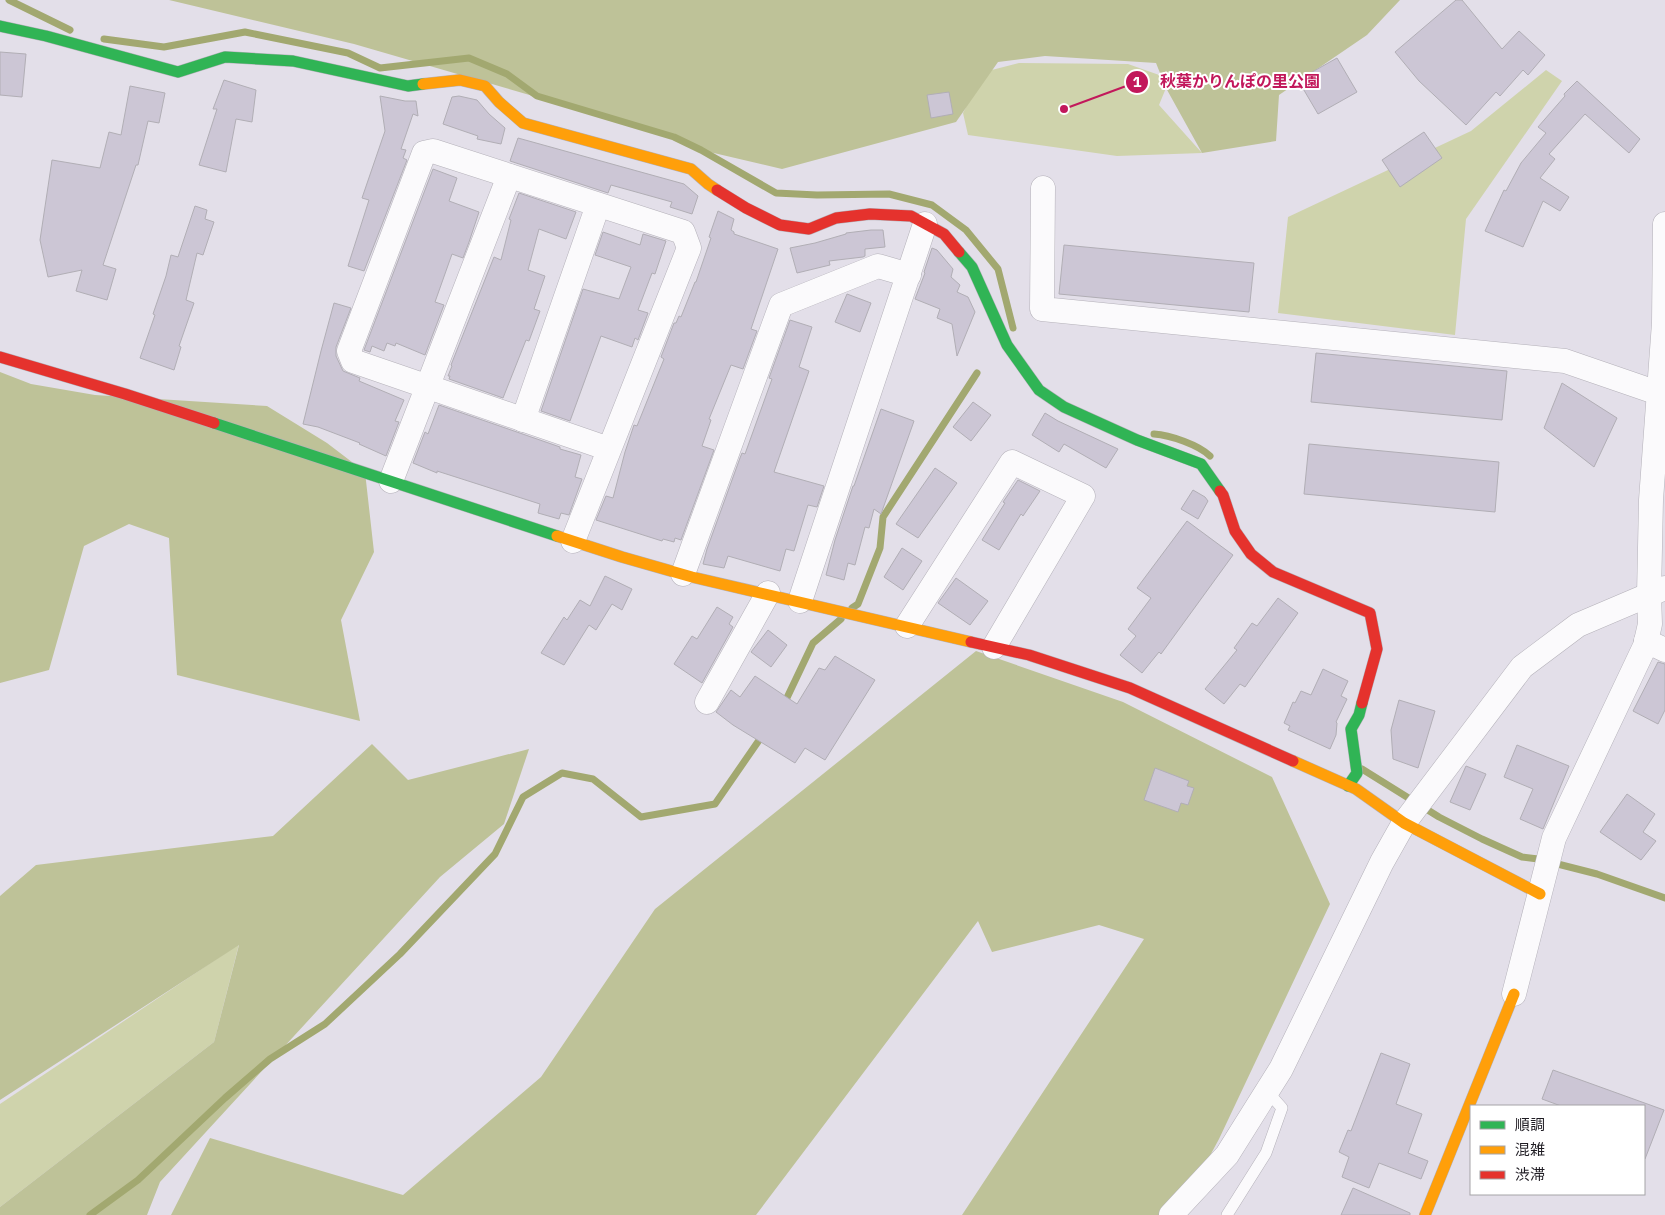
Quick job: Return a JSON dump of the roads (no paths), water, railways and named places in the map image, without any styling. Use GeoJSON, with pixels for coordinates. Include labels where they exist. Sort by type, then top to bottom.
{"type":"FeatureCollection","features":[{"type":"Feature","properties":{"kind":"street"},"geometry":{"type":"LineString","coordinates":[[0,26],[46,36],[178,72],[225,57],[293,61],[408,86],[460,80],[484,86],[523,123],[691,169],[708,184],[746,208],[780,225],[808,229],[836,218],[870,214],[911,216],[944,234],[972,268],[1007,345],[1039,390],[1064,407],[1137,440],[1201,464],[1223,495],[1235,531],[1251,554],[1273,572],[1370,613],[1377,649],[1359,714],[1351,729],[1356,773],[1348,786]]}},
{"type":"Feature","properties":{"kind":"street"},"geometry":{"type":"LineString","coordinates":[[573,541],[689,248],[683,232],[433,151],[424,153],[348,351],[353,361],[609,449]]}},
{"type":"Feature","properties":{"kind":"street"},"geometry":{"type":"LineString","coordinates":[[391,481],[509,176]]}},
{"type":"Feature","properties":{"kind":"street"},"geometry":{"type":"LineString","coordinates":[[1043,188],[1042,309],[1565,361],[1658,393]]}},
{"type":"Feature","properties":{"kind":"street"},"geometry":{"type":"LineString","coordinates":[[523,420],[598,205]]}},
{"type":"Feature","properties":{"kind":"street"},"geometry":{"type":"LineString","coordinates":[[800,601],[925,224]]}},
{"type":"Feature","properties":{"kind":"street"},"geometry":{"type":"LineString","coordinates":[[1424,1215],[1514,994],[1554,838],[1656,645],[1650,624],[1657,591],[1651,500],[1664,323],[1665,224]]}},
{"type":"Feature","properties":{"kind":"street"},"geometry":{"type":"LineString","coordinates":[[683,574],[781,306],[878,266],[909,275]]}},
{"type":"Feature","properties":{"kind":"street"},"geometry":{"type":"LineString","coordinates":[[0,357],[125,394],[622,557],[683,574],[1029,655],[1130,688],[1356,789],[1407,820],[1542,885]]}},
{"type":"Feature","properties":{"kind":"street"},"geometry":{"type":"LineString","coordinates":[[907,626],[1012,462],[1083,496],[994,647]]}},
{"type":"Feature","properties":{"kind":"street"},"geometry":{"type":"LineString","coordinates":[[1171,1215],[1227,1155],[1281,1069],[1382,862],[1407,820],[1522,667],[1578,625],[1657,591]]}},
{"type":"Feature","properties":{"kind":"street"},"geometry":{"type":"LineString","coordinates":[[707,702],[768,593]]}},
{"type":"Feature","properties":{"kind":"lane"},"geometry":{"type":"LineString","coordinates":[[1227,1215],[1266,1153],[1282,1108],[1267,1090]]}},
{"type":"Feature","properties":{"kind":"waterway"},"geometry":{"type":"LineString","coordinates":[[9,0],[70,30]]}},
{"type":"Feature","properties":{"kind":"waterway"},"geometry":{"type":"LineString","coordinates":[[104,39],[164,47],[245,32],[348,53],[380,68],[469,58],[507,74],[537,96],[674,137],[701,150],[776,193],[817,195],[889,194],[932,205],[966,230],[998,269],[1013,328]]}},
{"type":"Feature","properties":{"kind":"waterway"},"geometry":{"type":"LineString","coordinates":[[852,608],[858,604],[880,548],[883,517],[977,373]]}},
{"type":"Feature","properties":{"kind":"waterway"},"geometry":{"type":"LineString","coordinates":[[1154,434],[1184,441],[1210,456]]}},
{"type":"Feature","properties":{"kind":"waterway"},"geometry":{"type":"LineString","coordinates":[[784,704],[813,643],[841,619]]}},
{"type":"Feature","properties":{"kind":"waterway"},"geometry":{"type":"LineString","coordinates":[[90,1215],[138,1180],[225,1098],[270,1059],[325,1024],[400,954],[495,854],[523,797],[562,773],[593,779],[641,817],[715,804],[764,733]]}},
{"type":"Feature","properties":{"kind":"waterway"},"geometry":{"type":"LineString","coordinates":[[1362,769],[1439,817],[1522,857],[1538,859],[1597,874],[1665,898]]}},
{"type":"Feature","properties":{"kind":"place","name":"秋葉かりんぽの里公園"},"geometry":{"type":"Point","coordinates":[1064,109]}}]}
